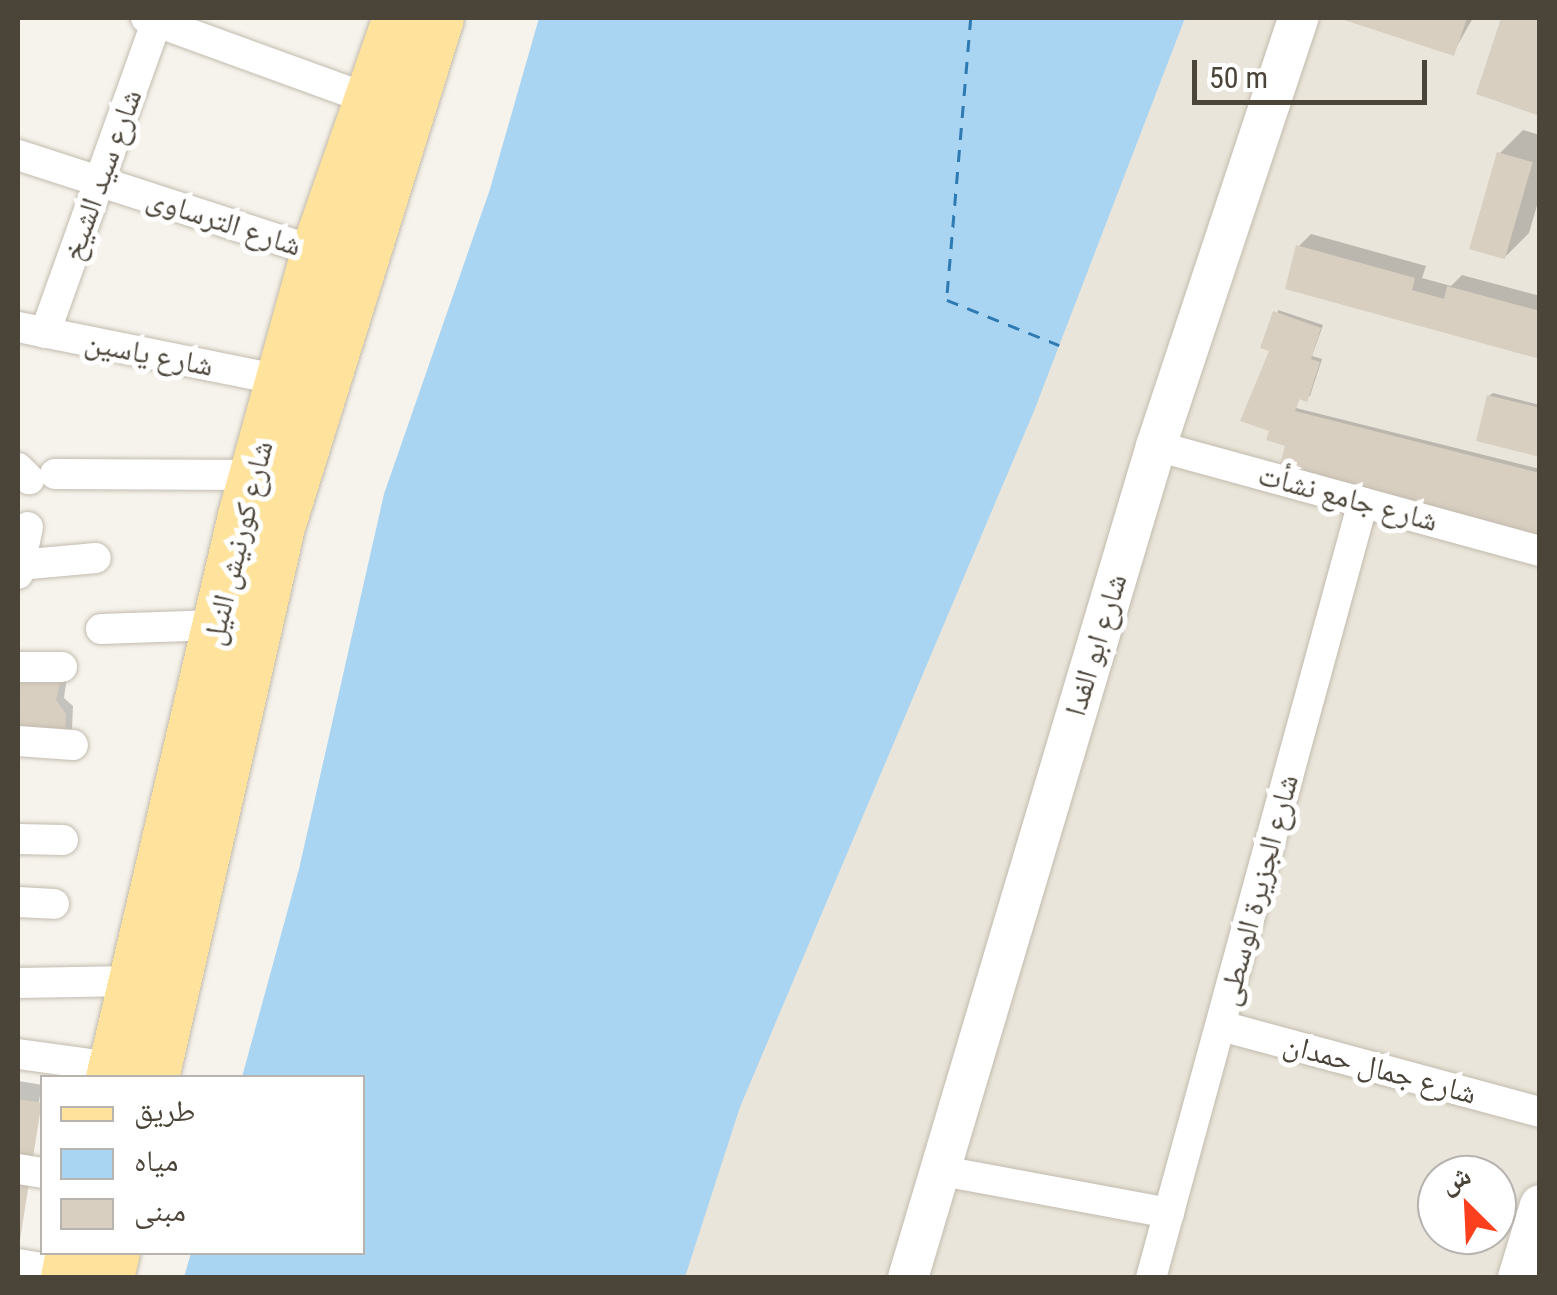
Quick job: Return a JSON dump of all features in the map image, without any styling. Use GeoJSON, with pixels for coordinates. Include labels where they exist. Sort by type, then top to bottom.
{"type":"FeatureCollection","features":[{"type":"Feature","properties":{"kind":"main road","name":"شارع كورنيش النيل"},"geometry":{"type":"LineString","coordinates":[[126,1074],[134,981],[254,475],[316,252],[398,18]]}},
{"type":"Feature","properties":{"kind":"main road","name":"شارع كورنيش النيل"},"geometry":{"type":"LineString","coordinates":[[126,1074],[280,526],[439,18]]}},
{"type":"Feature","properties":{"kind":"main road"},"geometry":{"type":"LineString","coordinates":[[78,1270],[109,1255]]}},
{"type":"Feature","properties":{"kind":"street","name":"شارع ابو الفدا"},"geometry":{"type":"LineString","coordinates":[[908,1278],[937,1170],[1156,446],[1298,18]]}},
{"type":"Feature","properties":{"kind":"street"},"geometry":{"type":"LineString","coordinates":[[154,19],[368,99]]}},
{"type":"Feature","properties":{"kind":"street","name":"شارع سيد الشيخ"},"geometry":{"type":"LineString","coordinates":[[31,330],[100,182],[154,19]]}},
{"type":"Feature","properties":{"kind":"street","name":"شارع الترساوى"},"geometry":{"type":"LineString","coordinates":[[18,155],[316,252]]}},
{"type":"Feature","properties":{"kind":"street","name":"شارع ياسين"},"geometry":{"type":"LineString","coordinates":[[31,330],[280,380]]}},
{"type":"Feature","properties":{"kind":"street","name":"شارع جامع نشأت"},"geometry":{"type":"LineString","coordinates":[[1156,446],[1540,550]]}},
{"type":"Feature","properties":{"kind":"street"},"geometry":{"type":"LineString","coordinates":[[34,474],[254,475]]}},
{"type":"Feature","properties":{"kind":"street","name":"شارع الجزيرة الوسطى"},"geometry":{"type":"LineString","coordinates":[[1152,1278],[1363,502]]}},
{"type":"Feature","properties":{"kind":"street"},"geometry":{"type":"LineString","coordinates":[[28,527],[18,570],[96,558]]}},
{"type":"Feature","properties":{"kind":"street"},"geometry":{"type":"LineString","coordinates":[[101,629],[218,625]]}},
{"type":"Feature","properties":{"kind":"street"},"geometry":{"type":"LineString","coordinates":[[18,666],[62,667]]}},
{"type":"Feature","properties":{"kind":"street"},"geometry":{"type":"LineString","coordinates":[[18,741],[73,744]]}},
{"type":"Feature","properties":{"kind":"street"},"geometry":{"type":"LineString","coordinates":[[18,838],[63,840]]}},
{"type":"Feature","properties":{"kind":"street"},"geometry":{"type":"LineString","coordinates":[[18,902],[54,904]]}},
{"type":"Feature","properties":{"kind":"street"},"geometry":{"type":"LineString","coordinates":[[18,983],[134,981]]}},
{"type":"Feature","properties":{"kind":"street","name":"شارع جمال حمدان"},"geometry":{"type":"LineString","coordinates":[[1221,1026],[1540,1112]]}},
{"type":"Feature","properties":{"kind":"street"},"geometry":{"type":"LineString","coordinates":[[18,1054],[126,1074]]}},
{"type":"Feature","properties":{"kind":"street"},"geometry":{"type":"LineString","coordinates":[[937,1170],[1169,1214]]}},
{"type":"Feature","properties":{"kind":"street"},"geometry":{"type":"LineString","coordinates":[[1518,1278],[1540,1205]]}},
{"type":"Feature","properties":{"kind":"street"},"geometry":{"type":"LineString","coordinates":[[18,1264],[78,1270]]}},
{"type":"Feature","properties":{"kind":"shaded area"},"geometry":{"type":"Polygon","coordinates":[[[886,18],[1539,18],[1539,1277],[464,1278],[886,18]]]}},
{"type":"Feature","properties":{"kind":"water"},"geometry":{"type":"Polygon","coordinates":[[[539,18],[1185,18],[1034,411],[740,1107],[685,1277],[184,1277],[190,1255],[365,1255],[365,1075],[243,1075],[299,869],[384,494],[490,189],[539,18]]]}},
{"type":"Feature","properties":{"kind":"building"},"geometry":{"type":"Polygon","coordinates":[[[1338,18],[1467,18],[1454,56],[1338,18]]]}},
{"type":"Feature","properties":{"kind":"building"},"geometry":{"type":"Polygon","coordinates":[[[1501,18],[1540,18],[1540,116],[1476,94],[1501,18]]]}},
{"type":"Feature","properties":{"kind":"building"},"geometry":{"type":"Polygon","coordinates":[[[1497,152],[1533,162],[1505,259],[1469,249],[1497,152]]]}},
{"type":"Feature","properties":{"kind":"building"},"geometry":{"type":"Polygon","coordinates":[[[1296,245],[1415,278],[1412,290],[1444,299],[1447,286],[1540,311],[1540,359],[1285,289],[1296,245]]]}},
{"type":"Feature","properties":{"kind":"building"},"geometry":{"type":"Polygon","coordinates":[[[1273,311],[1321,328],[1311,359],[1320,362],[1307,402],[1299,399],[1295,411],[1540,473],[1540,540],[1279,467],[1285,446],[1266,440],[1269,431],[1240,421],[1269,351],[1260,348],[1273,311]]]}},
{"type":"Feature","properties":{"kind":"building"},"geometry":{"type":"Polygon","coordinates":[[[1487,395],[1540,408],[1540,457],[1476,441],[1487,395]]]}},
{"type":"Feature","properties":{"kind":"building"},"geometry":{"type":"Polygon","coordinates":[[[18,669],[63,670],[56,700],[66,714],[65,741],[18,739],[18,669]]]}},
{"type":"Feature","properties":{"kind":"building"},"geometry":{"type":"Polygon","coordinates":[[[18,1099],[40,1102],[40,1114],[18,1252],[18,1099]]]}},
{"type":"Feature","properties":{"kind":"ferry route"},"geometry":{"type":"LineString","coordinates":[[971,18],[947,300],[1059,345]]}}]}
